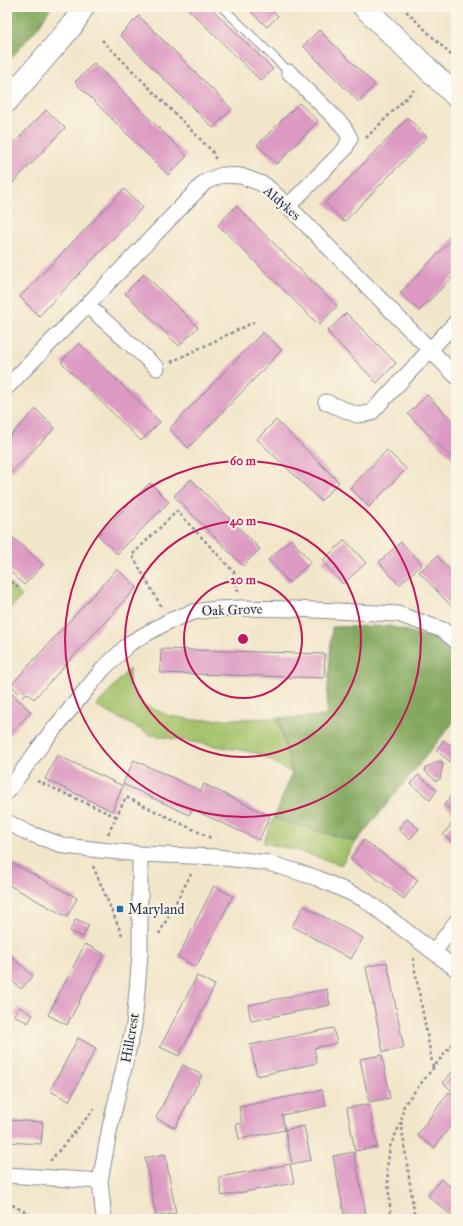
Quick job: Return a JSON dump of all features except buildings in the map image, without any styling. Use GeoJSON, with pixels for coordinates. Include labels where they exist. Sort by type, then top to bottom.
{"type":"FeatureCollection","features":[{"type":"Feature","properties":{"kind":"street"},"geometry":{"type":"LineString","coordinates":[[7,101],[79,14],[94,7]]}},
{"type":"Feature","properties":{"kind":"street"},"geometry":{"type":"LineString","coordinates":[[364,7],[456,96]]}},
{"type":"Feature","properties":{"kind":"street"},"geometry":{"type":"LineString","coordinates":[[288,206],[345,149],[350,138],[343,126],[289,72]]}},
{"type":"Feature","properties":{"kind":"street","name":"Aldykes"},"geometry":{"type":"LineString","coordinates":[[7,386],[87,305],[204,182],[222,175],[241,176],[265,186],[288,206],[456,376]]}},
{"type":"Feature","properties":{"kind":"street"},"geometry":{"type":"LineString","coordinates":[[87,305],[157,368]]}},
{"type":"Feature","properties":{"kind":"street"},"geometry":{"type":"LineString","coordinates":[[326,402],[357,415],[371,413],[456,322]]}},
{"type":"Feature","properties":{"kind":"street","name":"Oak Grove"},"geometry":{"type":"LineString","coordinates":[[7,792],[44,740],[103,670],[130,643],[169,621],[193,612],[217,608],[241,608],[398,614],[443,630],[456,641]]}},
{"type":"Feature","properties":{"kind":"street"},"geometry":{"type":"LineString","coordinates":[[7,822],[28,833],[65,846],[140,854],[216,857],[269,863],[317,878],[364,899],[456,969]]}},
{"type":"Feature","properties":{"kind":"street","name":"Hillcrest"},"geometry":{"type":"LineString","coordinates":[[104,1219],[100,1181],[110,1127],[134,1025],[140,955],[140,854]]}},
{"type":"Feature","properties":{"kind":"street"},"geometry":{"type":"LineString","coordinates":[[429,948],[456,922]]}},
{"type":"Feature","properties":{"kind":"street"},"geometry":{"type":"LineString","coordinates":[[7,1175],[100,1181]]}},
{"type":"Feature","properties":{"kind":"lane"},"geometry":{"type":"LineString","coordinates":[[222,7],[289,72]]}},
{"type":"Feature","properties":{"kind":"path"},"geometry":{"type":"LineString","coordinates":[[402,7],[456,60]]}},
{"type":"Feature","properties":{"kind":"path"},"geometry":{"type":"LineString","coordinates":[[102,40],[212,152],[222,175]]}},
{"type":"Feature","properties":{"kind":"path"},"geometry":{"type":"LineString","coordinates":[[350,138],[367,138],[414,90]]}},
{"type":"Feature","properties":{"kind":"path"},"geometry":{"type":"LineString","coordinates":[[157,368],[254,322]]}},
{"type":"Feature","properties":{"kind":"path"},"geometry":{"type":"LineString","coordinates":[[169,621],[132,555],[176,511],[234,572],[241,608]]}},
{"type":"Feature","properties":{"kind":"path"},"geometry":{"type":"LineString","coordinates":[[7,577],[19,588]]}},
{"type":"Feature","properties":{"kind":"path"},"geometry":{"type":"LineString","coordinates":[[21,773],[117,817]]}},
{"type":"Feature","properties":{"kind":"path"},"geometry":{"type":"LineString","coordinates":[[100,850],[126,797],[217,840],[216,857]]}},
{"type":"Feature","properties":{"kind":"path"},"geometry":{"type":"LineString","coordinates":[[429,948],[413,960],[433,1068]]}},
{"type":"Feature","properties":{"kind":"path"},"geometry":{"type":"LineString","coordinates":[[391,1219],[387,1169],[390,1147],[401,1122],[404,1105],[456,1039]]}},
{"type":"Feature","properties":{"kind":"path"},"geometry":{"type":"LineString","coordinates":[[40,1178],[47,1164],[106,1096],[119,1092]]}},
{"type":"Feature","properties":{"kind":"path"},"geometry":{"type":"LineString","coordinates":[[401,1122],[415,1219]]}},
{"type":"Feature","properties":{"kind":"path"},"geometry":{"type":"LineString","coordinates":[[7,1202],[38,1219]]}},
{"type":"Feature","properties":{"kind":"green space"},"geometry":{"type":"Polygon","coordinates":[[[7,7],[51,7],[39,26],[7,63],[7,7]]]}},
{"type":"Feature","properties":{"kind":"green space"},"geometry":{"type":"Polygon","coordinates":[[[7,581],[22,596],[7,612],[7,581]]]}},
{"type":"Feature","properties":{"kind":"green space"},"geometry":{"type":"Polygon","coordinates":[[[390,626],[438,640],[456,655],[456,719],[356,842],[274,818],[292,773],[278,718],[326,716],[332,627],[390,626]]]}},
{"type":"Feature","properties":{"kind":"green space"},"geometry":{"type":"Polygon","coordinates":[[[129,669],[129,687],[142,704],[170,716],[194,720],[278,718],[292,773],[257,753],[151,735],[96,706],[129,669]]]}},
{"type":"Feature","properties":{"kind":"green space"},"geometry":{"type":"Polygon","coordinates":[[[274,818],[356,842],[341,865],[296,850],[263,843],[274,818]]]}},
{"type":"Feature","properties":{"kind":"place","name":"Maryland"},"geometry":{"type":"Point","coordinates":[120,909]}}]}
